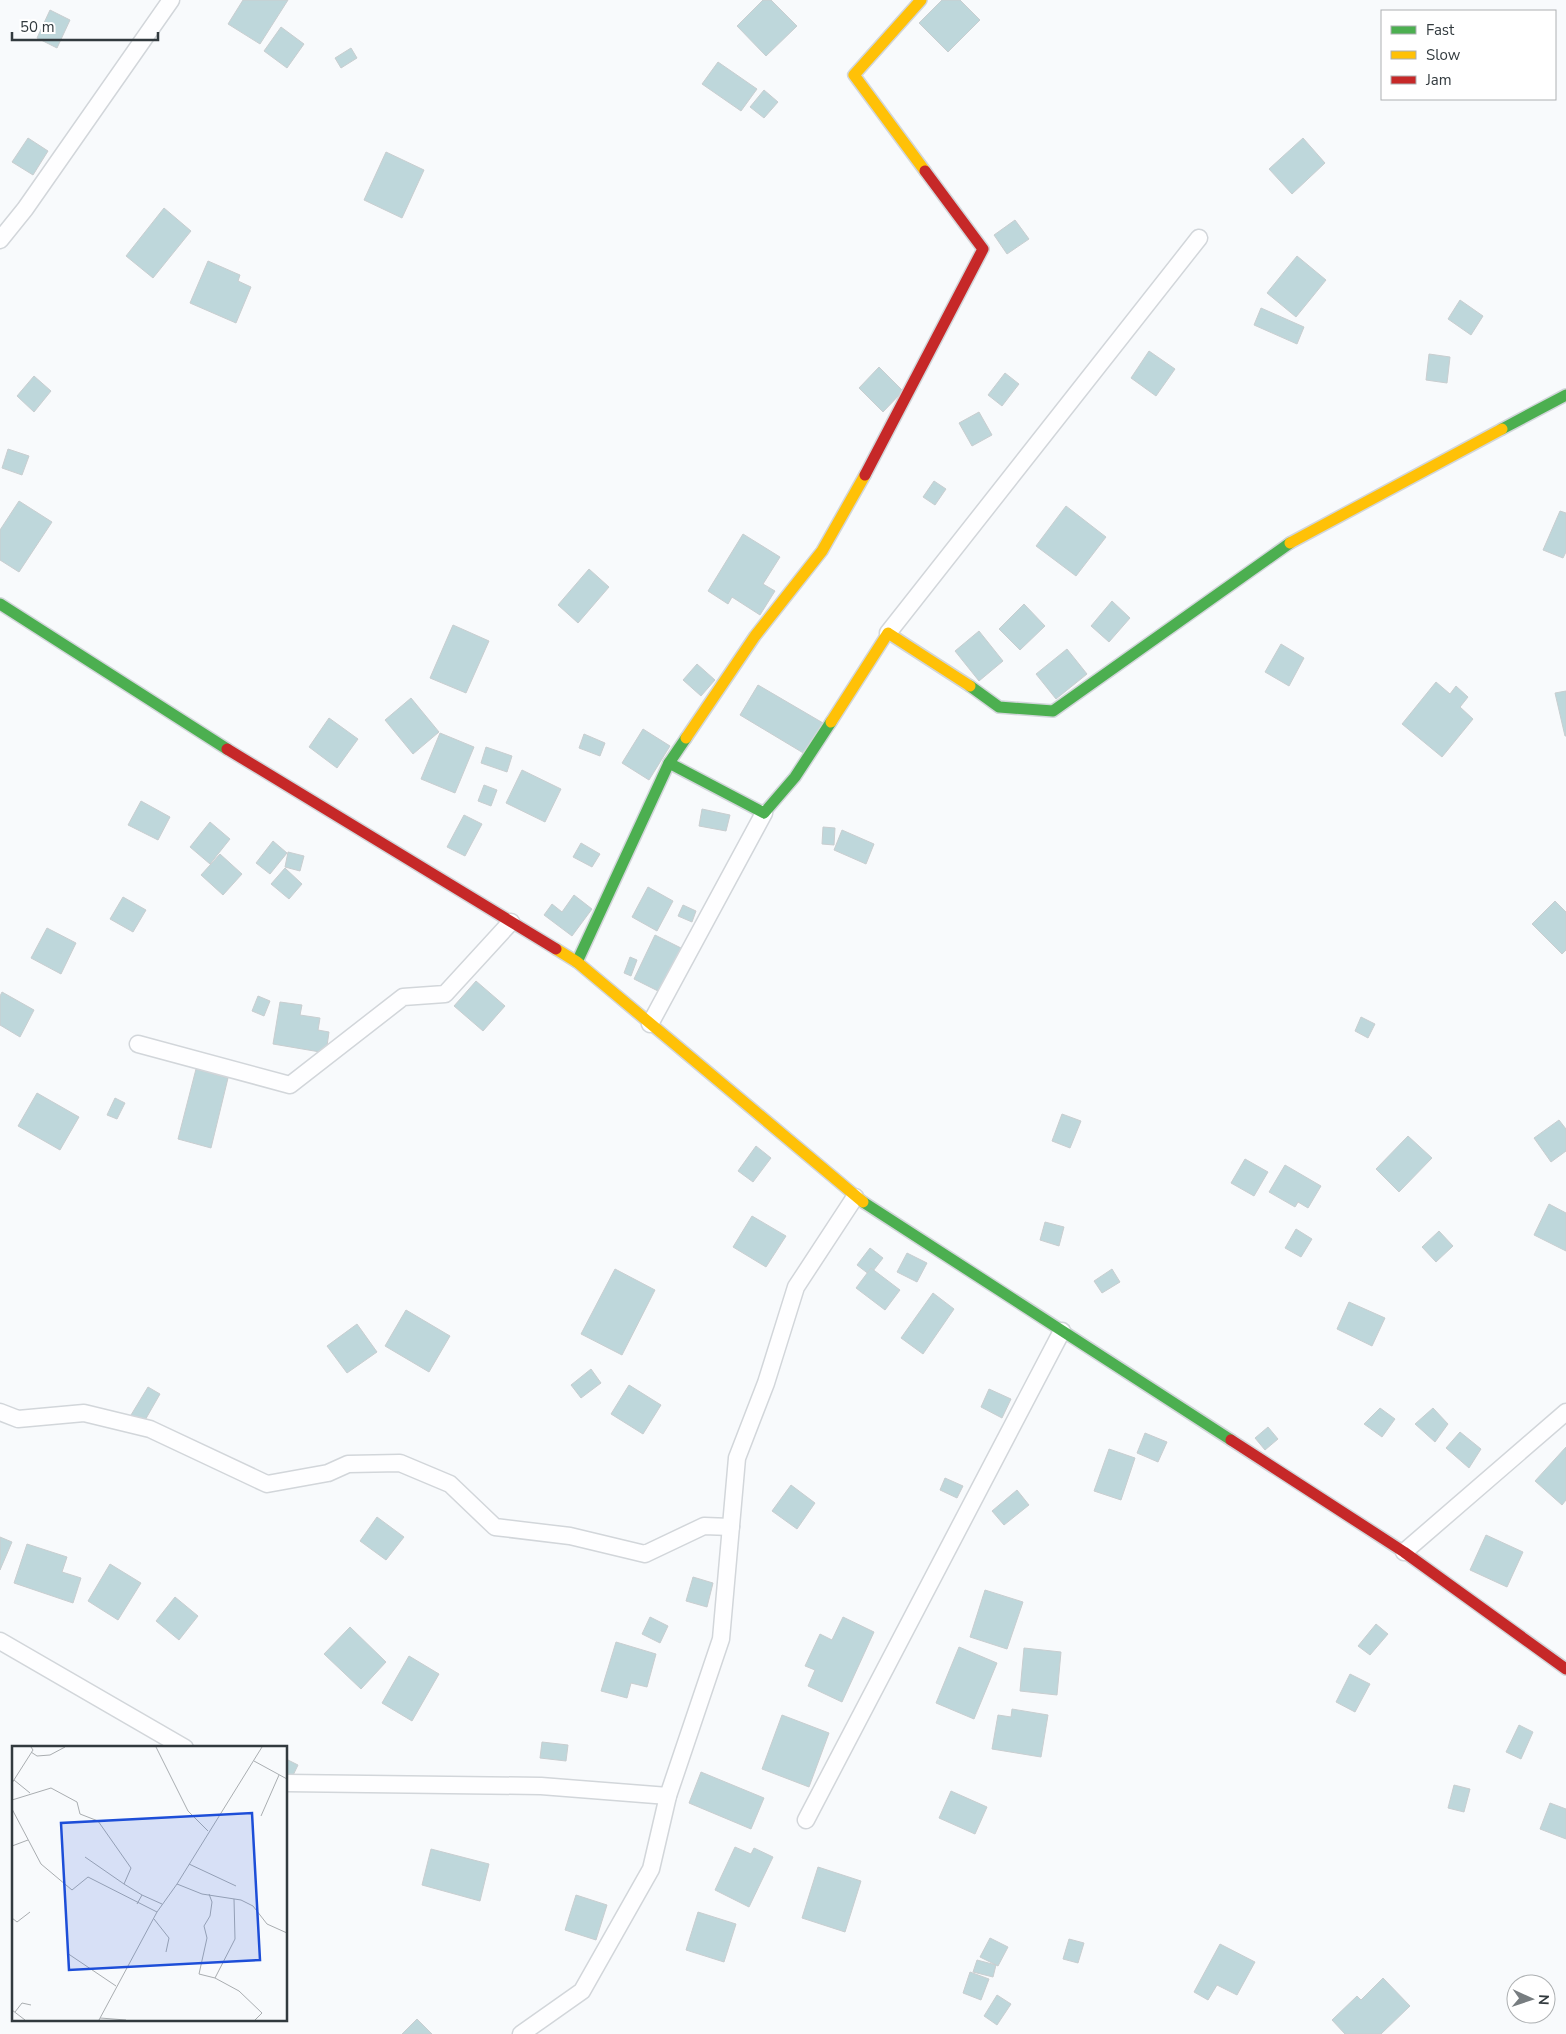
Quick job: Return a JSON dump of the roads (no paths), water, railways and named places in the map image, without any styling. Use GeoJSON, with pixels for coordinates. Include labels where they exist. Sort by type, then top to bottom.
{"type":"FeatureCollection","features":[{"type":"Feature","properties":{"kind":"street"},"geometry":{"type":"LineString","coordinates":[[0,240],[25,209],[171,0]]}},
{"type":"Feature","properties":{"kind":"street"},"geometry":{"type":"LineString","coordinates":[[577,962],[669,763],[754,636],[822,551],[881,448],[983,249],[854,75],[921,0]]}},
{"type":"Feature","properties":{"kind":"street"},"geometry":{"type":"LineString","coordinates":[[650,1024],[764,813],[795,777],[888,633],[1199,238]]}},
{"type":"Feature","properties":{"kind":"street"},"geometry":{"type":"LineString","coordinates":[[888,633],[963,680],[998,707],[1053,712],[1290,543],[1566,395]]}},
{"type":"Feature","properties":{"kind":"street"},"geometry":{"type":"LineString","coordinates":[[0,604],[184,723],[577,962],[855,1197],[1404,1552],[1566,1669]]}},
{"type":"Feature","properties":{"kind":"street"},"geometry":{"type":"LineString","coordinates":[[669,763],[764,813]]}},
{"type":"Feature","properties":{"kind":"street"},"geometry":{"type":"LineString","coordinates":[[138,1044],[290,1085],[403,997],[445,994],[511,922]]}},
{"type":"Feature","properties":{"kind":"street"},"geometry":{"type":"LineString","coordinates":[[520,2034],[582,1991],[651,1869],[668,1796],[721,1639],[737,1458],[766,1383],[796,1287],[855,1197]]}},
{"type":"Feature","properties":{"kind":"street"},"geometry":{"type":"LineString","coordinates":[[806,1820],[1062,1331]]}},
{"type":"Feature","properties":{"kind":"street"},"geometry":{"type":"LineString","coordinates":[[0,1412],[18,1419],[84,1413],[150,1428],[268,1484],[328,1473],[348,1464],[400,1463],[450,1484],[495,1527],[570,1536],[645,1554],[704,1526],[731,1527]]}},
{"type":"Feature","properties":{"kind":"street"},"geometry":{"type":"LineString","coordinates":[[1404,1552],[1566,1412]]}},
{"type":"Feature","properties":{"kind":"street"},"geometry":{"type":"LineString","coordinates":[[0,1641],[182,1746]]}},
{"type":"Feature","properties":{"kind":"street"},"geometry":{"type":"LineString","coordinates":[[288,1783],[541,1786],[668,1796]]}}]}
